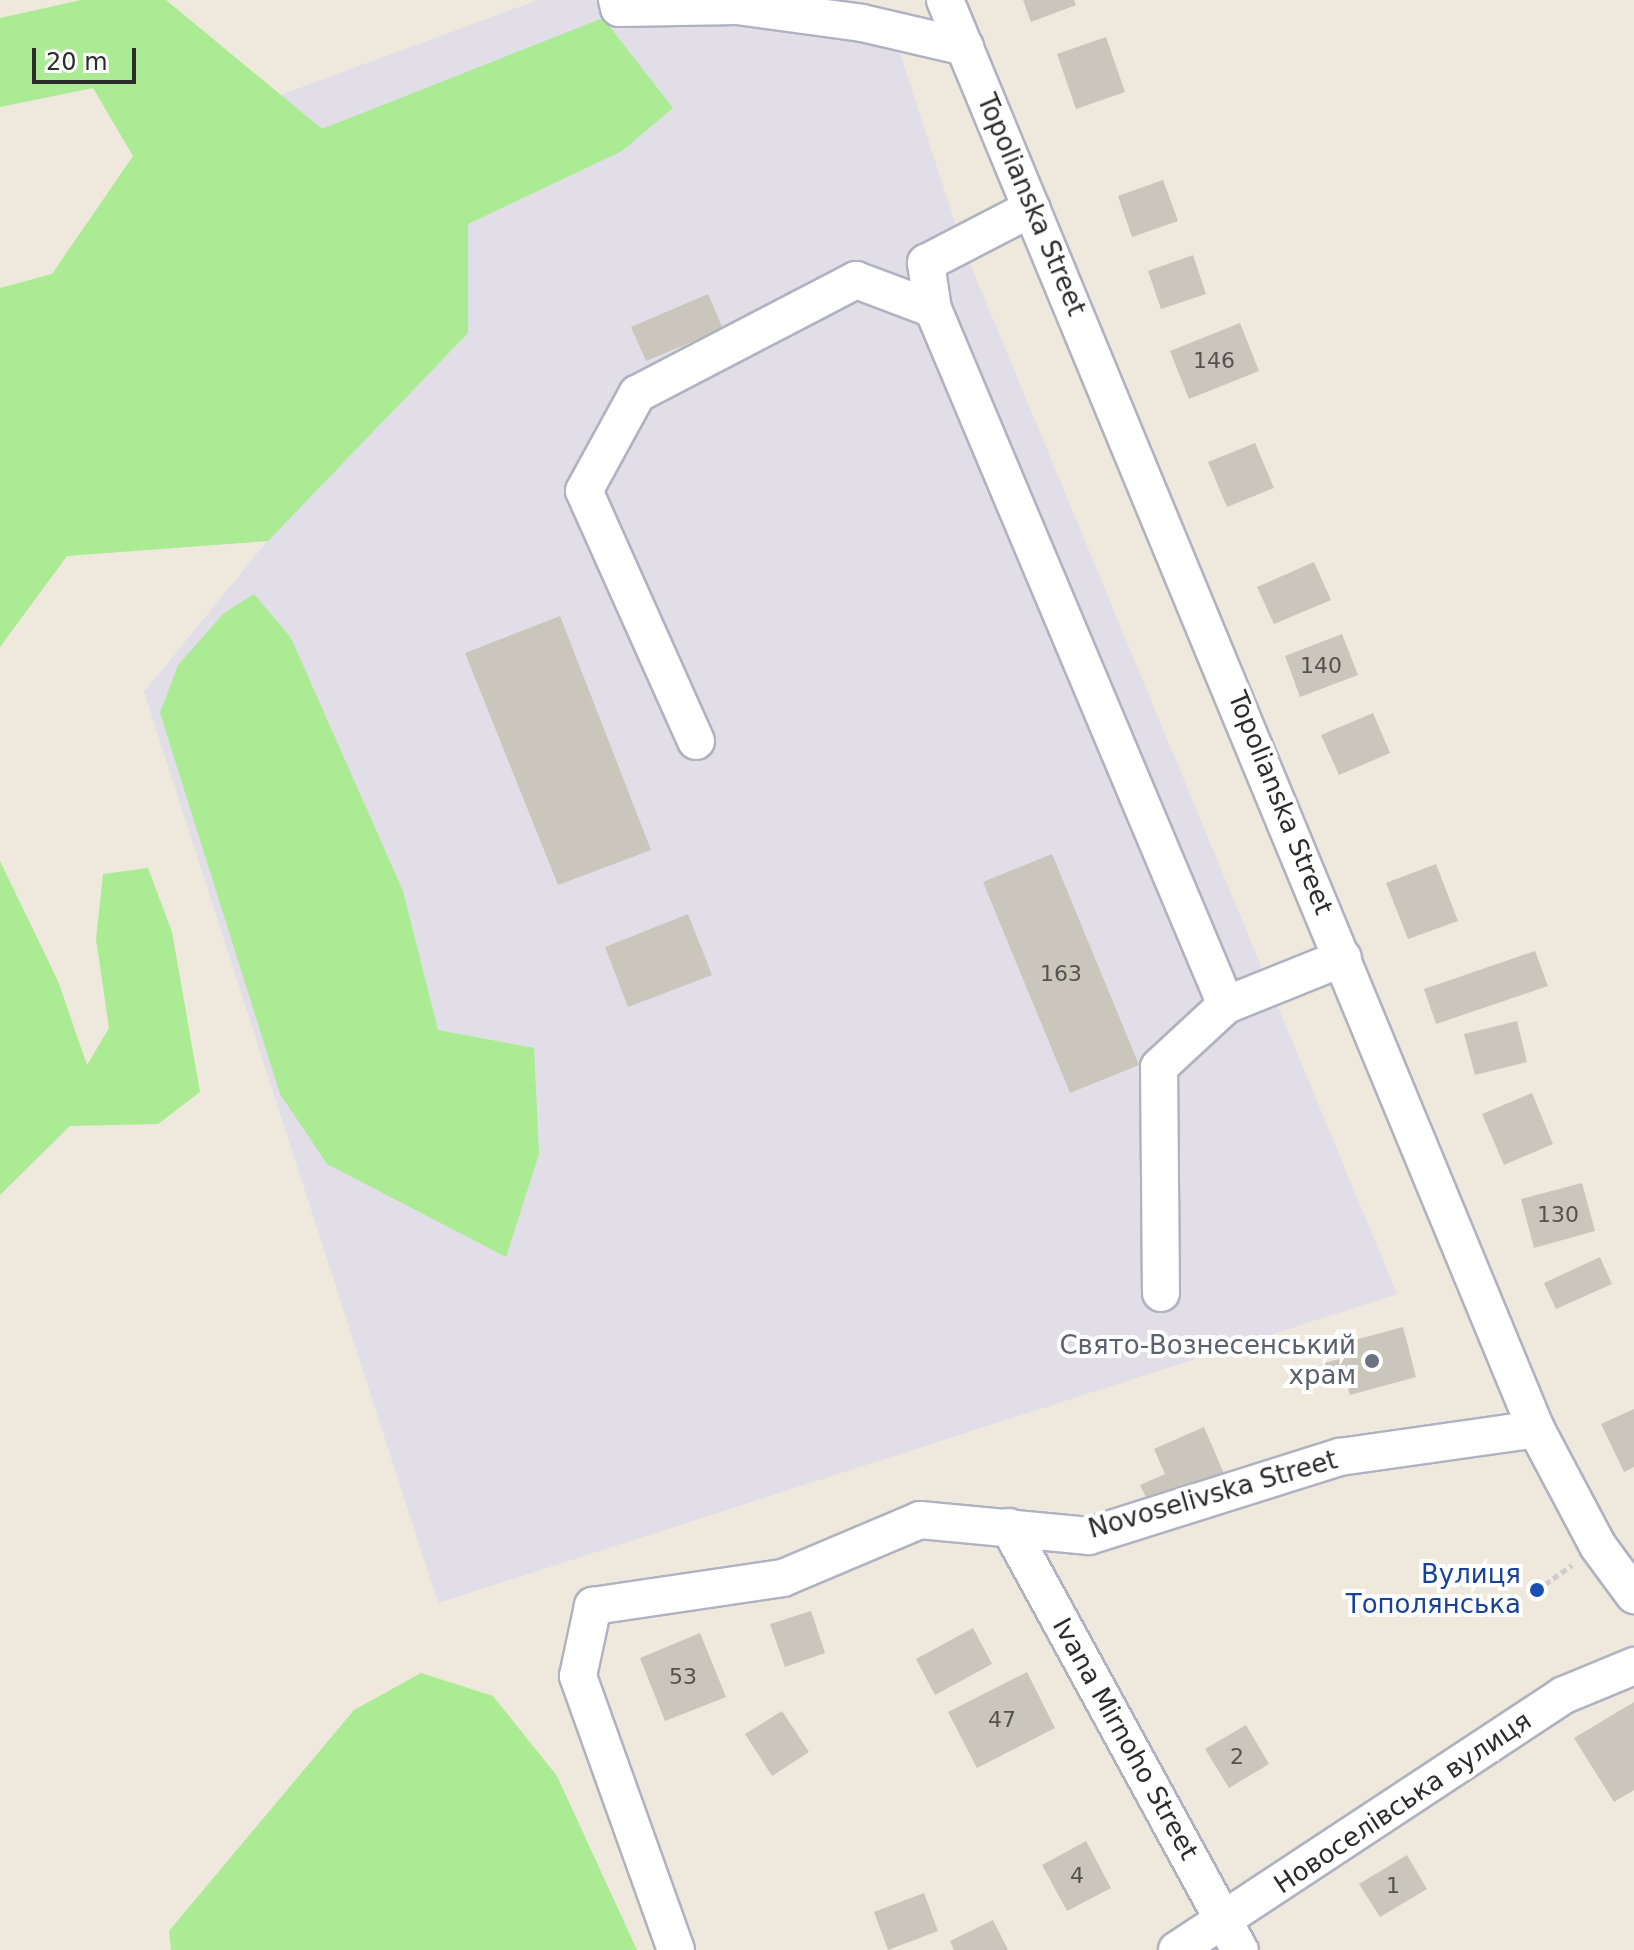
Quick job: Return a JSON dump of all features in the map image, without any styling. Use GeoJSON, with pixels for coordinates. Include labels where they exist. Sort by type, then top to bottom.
{"type":"FeatureCollection","features":[{"type":"Feature","properties":{"kind":"street"},"geometry":{"type":"LineString","coordinates":[[617,0],[619,8],[737,6],[831,19],[965,47]]}},
{"type":"Feature","properties":{"kind":"street","name":"Topolianska Street"},"geometry":{"type":"LineString","coordinates":[[945,0],[1536,1429],[1598,1546],[1634,1595]]}},
{"type":"Feature","properties":{"kind":"street"},"geometry":{"type":"LineString","coordinates":[[1032,208],[926,263],[933,309],[1226,1005]]}},
{"type":"Feature","properties":{"kind":"street"},"geometry":{"type":"LineString","coordinates":[[696,741],[584,491],[614,435],[637,394],[856,280],[933,309]]}},
{"type":"Feature","properties":{"kind":"street"},"geometry":{"type":"LineString","coordinates":[[1161,1293],[1159,1067],[1226,1005],[1343,958]]}},
{"type":"Feature","properties":{"kind":"street","name":"Novoselivska Street"},"geometry":{"type":"LineString","coordinates":[[676,1950],[578,1676],[593,1606],[783,1578],[920,1520],[1089,1536],[1340,1457],[1536,1429]]}},
{"type":"Feature","properties":{"kind":"street","name":"Ivana Mirnoho Street"},"geometry":{"type":"LineString","coordinates":[[1009,1527],[1233,1936]]}},
{"type":"Feature","properties":{"kind":"street","name":"Новоселівська вулиця"},"geometry":{"type":"LineString","coordinates":[[1177,1950],[1233,1936],[1564,1695],[1634,1666]]}},
{"type":"Feature","properties":{"kind":"shaded area"},"geometry":{"type":"Polygon","coordinates":[[[538,0],[839,0],[864,5],[861,36],[896,41],[962,244],[1397,1294],[438,1603],[144,692],[335,458],[275,97],[538,0]]]}},
{"type":"Feature","properties":{"kind":"green space"},"geometry":{"type":"Polygon","coordinates":[[[81,0],[166,0],[322,129],[603,18],[673,108],[622,151],[468,224],[468,333],[268,541],[67,556],[0,647],[0,288],[52,274],[133,156],[93,88],[0,107],[0,18],[81,0]]]}},
{"type":"Feature","properties":{"kind":"green space"},"geometry":{"type":"Polygon","coordinates":[[[254,594],[291,638],[403,891],[438,1030],[534,1048],[539,1154],[506,1257],[327,1164],[280,1094],[160,713],[178,665],[224,613],[254,594]]]}},
{"type":"Feature","properties":{"kind":"green space"},"geometry":{"type":"Polygon","coordinates":[[[0,861],[58,981],[87,1065],[109,1028],[96,939],[103,874],[148,868],[172,932],[200,1092],[158,1124],[70,1126],[0,1195],[0,861]]]}},
{"type":"Feature","properties":{"kind":"green space"},"geometry":{"type":"Polygon","coordinates":[[[421,1673],[493,1696],[557,1776],[637,1950],[171,1950],[169,1931],[354,1710],[421,1673]]]}},
{"type":"Feature","properties":{"kind":"building"},"geometry":{"type":"Polygon","coordinates":[[[1023,0],[1074,0],[1076,5],[1031,22],[1023,0]]]}},
{"type":"Feature","properties":{"kind":"building"},"geometry":{"type":"Polygon","coordinates":[[[1106,37],[1125,92],[1076,109],[1057,54],[1106,37]]]}},
{"type":"Feature","properties":{"kind":"building"},"geometry":{"type":"Polygon","coordinates":[[[1163,180],[1178,221],[1132,237],[1118,196],[1163,180]]]}},
{"type":"Feature","properties":{"kind":"building"},"geometry":{"type":"Polygon","coordinates":[[[1193,255],[1206,294],[1161,309],[1148,271],[1193,255]]]}},
{"type":"Feature","properties":{"kind":"building"},"geometry":{"type":"Polygon","coordinates":[[[708,294],[723,329],[646,361],[631,327],[708,294]]]}},
{"type":"Feature","properties":{"kind":"building"},"geometry":{"type":"Polygon","coordinates":[[[1240,323],[1259,371],[1189,399],[1170,351],[1240,323]]]}},
{"type":"Feature","properties":{"kind":"building"},"geometry":{"type":"Polygon","coordinates":[[[1255,443],[1274,488],[1227,507],[1208,462],[1255,443]]]}},
{"type":"Feature","properties":{"kind":"building"},"geometry":{"type":"Polygon","coordinates":[[[1314,562],[1331,600],[1274,624],[1257,587],[1314,562]]]}},
{"type":"Feature","properties":{"kind":"building"},"geometry":{"type":"Polygon","coordinates":[[[560,616],[651,850],[558,885],[465,653],[560,616]]]}},
{"type":"Feature","properties":{"kind":"building"},"geometry":{"type":"Polygon","coordinates":[[[1342,634],[1358,675],[1300,697],[1285,656],[1342,634]]]}},
{"type":"Feature","properties":{"kind":"building"},"geometry":{"type":"Polygon","coordinates":[[[1373,713],[1390,753],[1339,775],[1321,735],[1373,713]]]}},
{"type":"Feature","properties":{"kind":"building"},"geometry":{"type":"Polygon","coordinates":[[[1052,854],[1139,1065],[1070,1093],[983,882],[1052,854]]]}},
{"type":"Feature","properties":{"kind":"building"},"geometry":{"type":"Polygon","coordinates":[[[1436,864],[1458,921],[1408,939],[1386,883],[1436,864]]]}},
{"type":"Feature","properties":{"kind":"building"},"geometry":{"type":"Polygon","coordinates":[[[688,914],[712,975],[628,1007],[605,947],[688,914]]]}},
{"type":"Feature","properties":{"kind":"building"},"geometry":{"type":"Polygon","coordinates":[[[1535,951],[1548,986],[1436,1024],[1424,989],[1535,951]]]}},
{"type":"Feature","properties":{"kind":"building"},"geometry":{"type":"Polygon","coordinates":[[[1517,1021],[1527,1062],[1475,1075],[1464,1034],[1517,1021]]]}},
{"type":"Feature","properties":{"kind":"building"},"geometry":{"type":"Polygon","coordinates":[[[1532,1093],[1553,1144],[1504,1165],[1482,1114],[1532,1093]]]}},
{"type":"Feature","properties":{"kind":"building"},"geometry":{"type":"Polygon","coordinates":[[[1582,1183],[1595,1231],[1534,1248],[1521,1199],[1582,1183]]]}},
{"type":"Feature","properties":{"kind":"building"},"geometry":{"type":"Polygon","coordinates":[[[1600,1257],[1612,1284],[1556,1309],[1544,1283],[1600,1257]]]}},
{"type":"Feature","properties":{"kind":"building","name":"Свято-Вознесенський храм"},"geometry":{"type":"Polygon","coordinates":[[[1403,1327],[1416,1377],[1350,1395],[1346,1382],[1332,1386],[1325,1363],[1339,1359],[1336,1345],[1403,1327]]]}},
{"type":"Feature","properties":{"kind":"building"},"geometry":{"type":"Polygon","coordinates":[[[1634,1409],[1634,1467],[1624,1472],[1601,1424],[1634,1409]]]}},
{"type":"Feature","properties":{"kind":"building"},"geometry":{"type":"Polygon","coordinates":[[[1204,1427],[1225,1476],[1151,1508],[1140,1485],[1165,1474],[1154,1449],[1204,1427]]]}},
{"type":"Feature","properties":{"kind":"building"},"geometry":{"type":"Polygon","coordinates":[[[811,1611],[825,1653],[785,1667],[770,1624],[811,1611]]]}},
{"type":"Feature","properties":{"kind":"building"},"geometry":{"type":"Polygon","coordinates":[[[973,1628],[992,1664],[935,1695],[916,1659],[973,1628]]]}},
{"type":"Feature","properties":{"kind":"building"},"geometry":{"type":"Polygon","coordinates":[[[700,1633],[726,1697],[665,1721],[640,1658],[700,1633]]]}},
{"type":"Feature","properties":{"kind":"building"},"geometry":{"type":"Polygon","coordinates":[[[1027,1672],[1055,1728],[977,1768],[948,1712],[1027,1672]]]}},
{"type":"Feature","properties":{"kind":"building"},"geometry":{"type":"Polygon","coordinates":[[[1634,1702],[1634,1790],[1614,1802],[1574,1738],[1634,1702]]]}},
{"type":"Feature","properties":{"kind":"building"},"geometry":{"type":"Polygon","coordinates":[[[782,1711],[809,1752],[772,1776],[745,1734],[782,1711]]]}},
{"type":"Feature","properties":{"kind":"building"},"geometry":{"type":"Polygon","coordinates":[[[1246,1725],[1269,1764],[1229,1788],[1205,1749],[1246,1725]]]}},
{"type":"Feature","properties":{"kind":"building"},"geometry":{"type":"Polygon","coordinates":[[[1086,1841],[1111,1888],[1067,1911],[1042,1865],[1086,1841]]]}},
{"type":"Feature","properties":{"kind":"building"},"geometry":{"type":"Polygon","coordinates":[[[1407,1855],[1427,1889],[1380,1917],[1359,1884],[1407,1855]]]}},
{"type":"Feature","properties":{"kind":"building"},"geometry":{"type":"Polygon","coordinates":[[[924,1893],[938,1931],[888,1950],[874,1912],[924,1893]]]}},
{"type":"Feature","properties":{"kind":"building"},"geometry":{"type":"Polygon","coordinates":[[[993,1920],[1008,1950],[954,1950],[950,1941],[993,1920]]]}},
{"type":"Feature","properties":{"kind":"place","name":"Свято-Вознесенський храм"},"geometry":{"type":"Point","coordinates":[1372,1361]}},
{"type":"Feature","properties":{"kind":"place","name":"Вулиця Тополянська"},"geometry":{"type":"Point","coordinates":[1537,1590]}}]}
